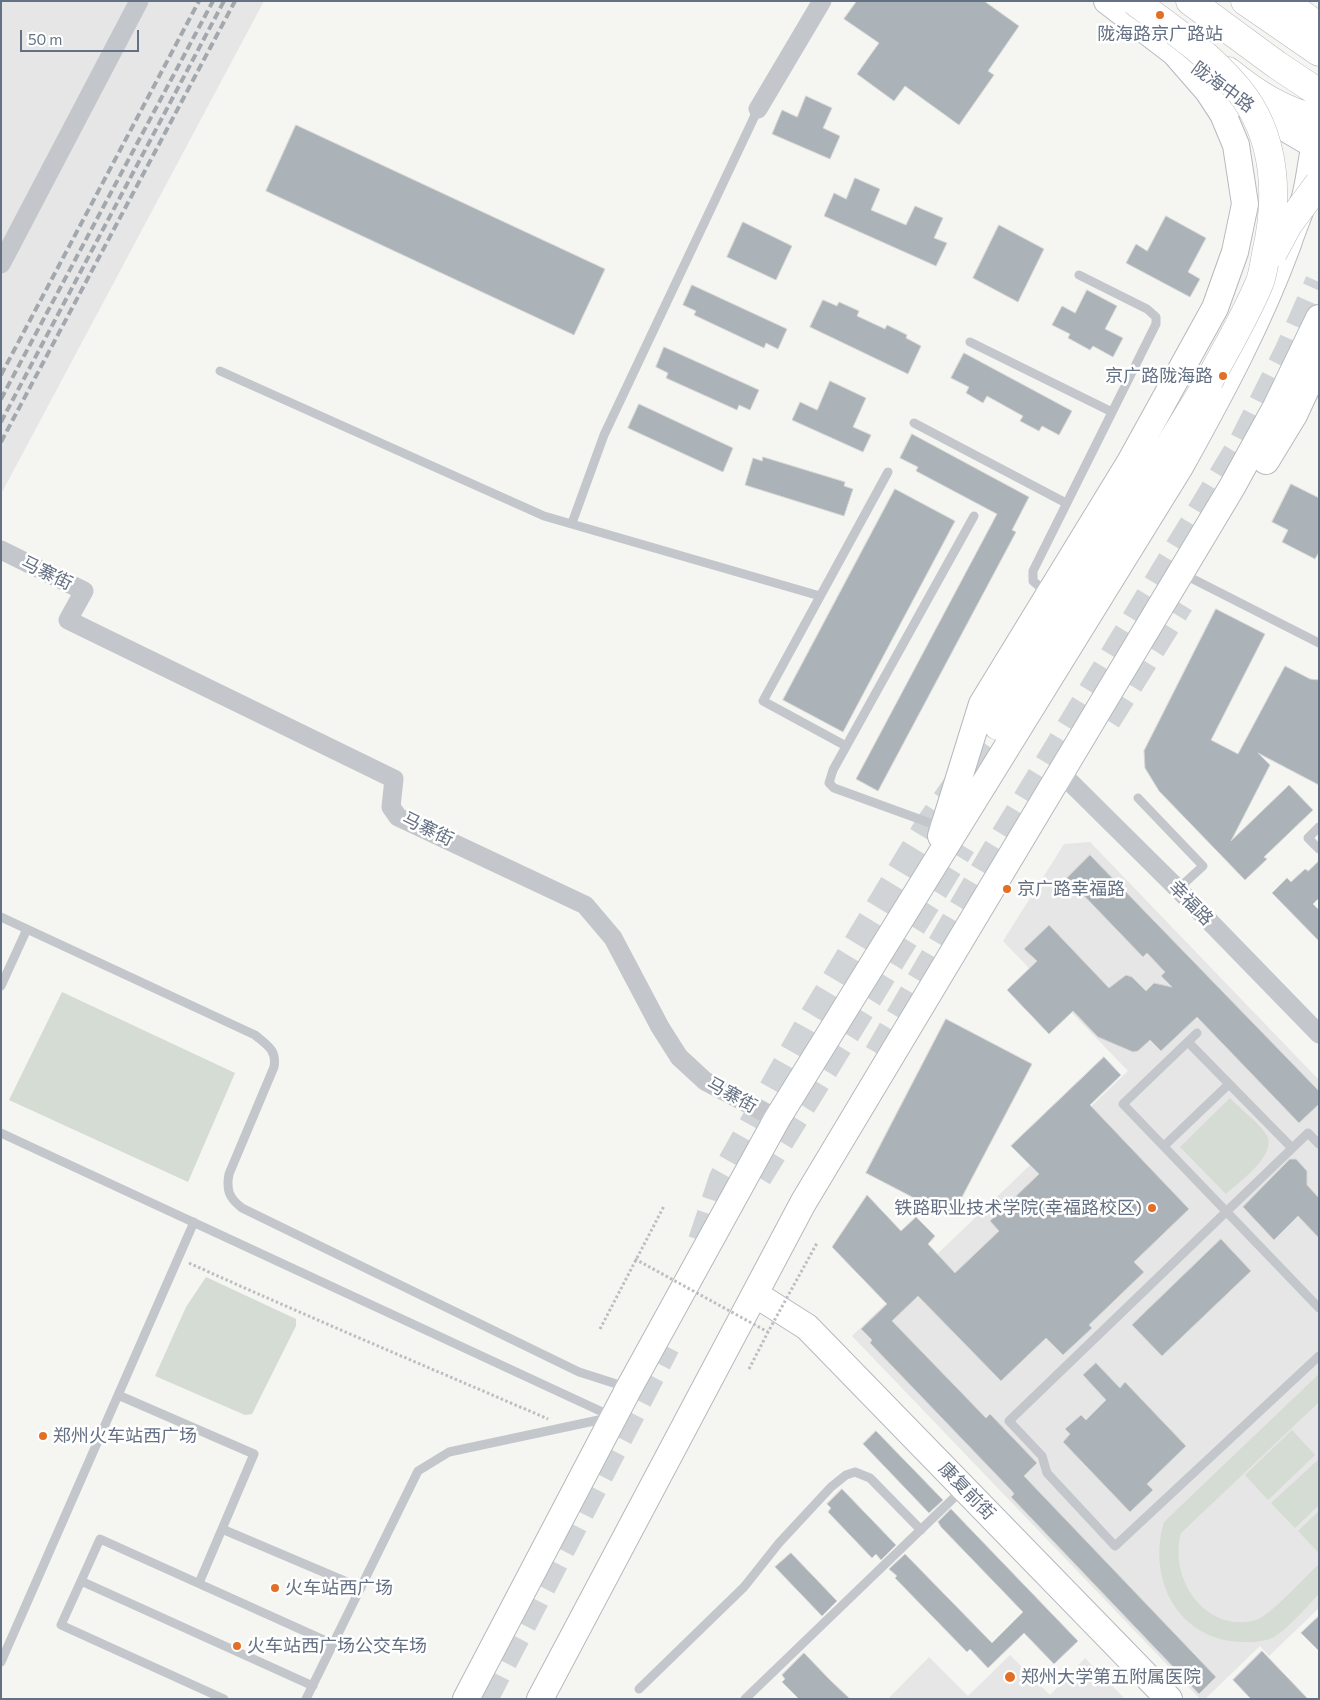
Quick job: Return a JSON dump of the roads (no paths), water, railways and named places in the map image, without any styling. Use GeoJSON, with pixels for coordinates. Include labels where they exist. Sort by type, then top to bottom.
{"type":"FeatureCollection","features":[{"type":"Feature","properties":{"kind":"highway"},"geometry":{"type":"LineString","coordinates":[[1134,1],[1271,102],[1294,113],[1319,119]]}},
{"type":"Feature","properties":{"kind":"highway"},"geometry":{"type":"LineString","coordinates":[[1190,1],[1277,65],[1319,93]]}},
{"type":"Feature","properties":{"kind":"highway"},"geometry":{"type":"LineString","coordinates":[[1245,1],[1319,52]]}},
{"type":"Feature","properties":{"kind":"highway"},"geometry":{"type":"LineString","coordinates":[[1284,1],[1319,27]]}},
{"type":"Feature","properties":{"kind":"highway"},"geometry":{"type":"LineString","coordinates":[[1201,50],[1238,89],[1249,104],[1262,128],[1268,149],[1272,169],[1274,207],[1260,282]]}},
{"type":"Feature","properties":{"kind":"highway"},"geometry":{"type":"LineString","coordinates":[[998,726],[1209,382],[1288,225],[1319,184]]}},
{"type":"Feature","properties":{"kind":"main road","name":"陇海中路"},"geometry":{"type":"LineString","coordinates":[[1107,1],[1239,101],[1317,141]]}},
{"type":"Feature","properties":{"kind":"main road"},"geometry":{"type":"LineString","coordinates":[[933,867],[982,704],[1130,462],[1215,308],[1235,252],[1245,204],[1236,145],[1222,114],[1208,92],[1174,52]]}},
{"type":"Feature","properties":{"kind":"main road"},"geometry":{"type":"LineString","coordinates":[[466,1699],[629,1388],[777,1119],[1180,467],[1227,383],[1250,339],[1275,278],[1305,197],[1317,141]]}},
{"type":"Feature","properties":{"kind":"main road"},"geometry":{"type":"LineString","coordinates":[[540,1699],[804,1202],[1248,458],[1276,407],[1319,318]]}},
{"type":"Feature","properties":{"kind":"main road"},"geometry":{"type":"LineString","coordinates":[[1180,603],[1294,415],[1319,361]]}},
{"type":"Feature","properties":{"kind":"main road","name":"康复前街"},"geometry":{"type":"LineString","coordinates":[[755,1294],[807,1326],[1169,1699]]}},
{"type":"Feature","properties":{"kind":"street"},"geometry":{"type":"LineString","coordinates":[[1,264],[140,1]]}},
{"type":"Feature","properties":{"kind":"street"},"geometry":{"type":"LineString","coordinates":[[758,109],[822,1]]}},
{"type":"Feature","properties":{"kind":"street","name":"马寨街"},"geometry":{"type":"LineString","coordinates":[[1,550],[84,591],[68,620],[394,779],[391,807],[398,817],[585,905],[613,938],[660,1027],[679,1058],[705,1081],[777,1119]]}},
{"type":"Feature","properties":{"kind":"street","name":"幸福路"},"geometry":{"type":"LineString","coordinates":[[1061,773],[1178,889],[1319,1034]]}},
{"type":"Feature","properties":{"kind":"lane"},"geometry":{"type":"LineString","coordinates":[[572,523],[604,435],[758,109]]}},
{"type":"Feature","properties":{"kind":"lane"},"geometry":{"type":"LineString","coordinates":[[1050,594],[1033,581],[1033,571],[1156,324],[1156,317],[1146,309],[1079,275]]}},
{"type":"Feature","properties":{"kind":"lane"},"geometry":{"type":"LineString","coordinates":[[970,342],[1112,412]]}},
{"type":"Feature","properties":{"kind":"lane"},"geometry":{"type":"LineString","coordinates":[[220,371],[544,516],[820,596]]}},
{"type":"Feature","properties":{"kind":"lane"},"geometry":{"type":"LineString","coordinates":[[914,423],[1066,503]]}},
{"type":"Feature","properties":{"kind":"lane"},"geometry":{"type":"LineString","coordinates":[[846,746],[763,701],[888,472]]}},
{"type":"Feature","properties":{"kind":"lane"},"geometry":{"type":"LineString","coordinates":[[944,828],[834,788],[830,783],[833,770],[974,516]]}},
{"type":"Feature","properties":{"kind":"lane"},"geometry":{"type":"LineString","coordinates":[[1193,579],[1319,643]]}},
{"type":"Feature","properties":{"kind":"lane"},"geometry":{"type":"LineString","coordinates":[[1138,798],[1203,866],[1178,889]]}},
{"type":"Feature","properties":{"kind":"lane"},"geometry":{"type":"LineString","coordinates":[[1319,827],[1308,838],[1319,849]]}},
{"type":"Feature","properties":{"kind":"lane"},"geometry":{"type":"LineString","coordinates":[[1,917],[255,1035],[271,1048],[276,1057],[274,1067],[228,1174],[227,1186],[232,1200],[237,1204],[579,1372],[629,1388]]}},
{"type":"Feature","properties":{"kind":"lane"},"geometry":{"type":"LineString","coordinates":[[1,986],[28,929]]}},
{"type":"Feature","properties":{"kind":"lane"},"geometry":{"type":"LineString","coordinates":[[1197,1033],[1123,1104],[1319,1308]]}},
{"type":"Feature","properties":{"kind":"lane"},"geometry":{"type":"LineString","coordinates":[[1188,1042],[1292,1148]]}},
{"type":"Feature","properties":{"kind":"lane"},"geometry":{"type":"LineString","coordinates":[[1164,1146],[1229,1084]]}},
{"type":"Feature","properties":{"kind":"lane"},"geometry":{"type":"LineString","coordinates":[[1,1132],[614,1418]]}},
{"type":"Feature","properties":{"kind":"lane"},"geometry":{"type":"LineString","coordinates":[[1319,1144],[1308,1133],[1010,1421],[1042,1456],[1047,1473],[1115,1546],[1319,1356]]}},
{"type":"Feature","properties":{"kind":"lane"},"geometry":{"type":"LineString","coordinates":[[1,1662],[194,1222]]}},
{"type":"Feature","properties":{"kind":"lane"},"geometry":{"type":"LineString","coordinates":[[118,1395],[254,1454],[199,1583]]}},
{"type":"Feature","properties":{"kind":"lane"},"geometry":{"type":"LineString","coordinates":[[306,1699],[418,1471],[449,1452],[558,1427],[614,1418]]}},
{"type":"Feature","properties":{"kind":"lane"},"geometry":{"type":"LineString","coordinates":[[639,1689],[744,1587],[779,1543],[832,1486],[846,1475],[854,1472],[870,1478],[921,1530]]}},
{"type":"Feature","properties":{"kind":"lane"},"geometry":{"type":"LineString","coordinates":[[745,1699],[964,1488]]}},
{"type":"Feature","properties":{"kind":"lane"},"geometry":{"type":"LineString","coordinates":[[222,1529],[361,1588]]}},
{"type":"Feature","properties":{"kind":"lane"},"geometry":{"type":"LineString","coordinates":[[224,1699],[61,1625],[100,1539],[333,1644]]}},
{"type":"Feature","properties":{"kind":"lane"},"geometry":{"type":"LineString","coordinates":[[81,1582],[313,1686]]}},
{"type":"Feature","properties":{"kind":"tunnel"},"geometry":{"type":"LineString","coordinates":[[878,1054],[995,852],[1243,442],[1289,350],[1319,282]]}},
{"type":"Feature","properties":{"kind":"tunnel"},"geometry":{"type":"LineString","coordinates":[[1107,720],[1180,603]]}},
{"type":"Feature","properties":{"kind":"tunnel"},"geometry":{"type":"LineString","coordinates":[[702,1241],[723,1178],[812,1019],[929,825],[998,726]]}},
{"type":"Feature","properties":{"kind":"tunnel"},"geometry":{"type":"LineString","coordinates":[[758,1177],[962,845]]}},
{"type":"Feature","properties":{"kind":"tunnel"},"geometry":{"type":"LineString","coordinates":[[484,1699],[666,1346]]}},
{"type":"Feature","properties":{"kind":"railway"},"geometry":{"type":"LineString","coordinates":[[1,375],[199,1]]}},
{"type":"Feature","properties":{"kind":"railway"},"geometry":{"type":"LineString","coordinates":[[1,399],[213,1]]}},
{"type":"Feature","properties":{"kind":"railway"},"geometry":{"type":"LineString","coordinates":[[1,422],[224,1]]}},
{"type":"Feature","properties":{"kind":"railway"},"geometry":{"type":"LineString","coordinates":[[1,442],[235,1]]}},
{"type":"Feature","properties":{"kind":"place","name":"陇海路京广路站"},"geometry":{"type":"Point","coordinates":[1160,15]}},
{"type":"Feature","properties":{"kind":"place","name":"京广路陇海路"},"geometry":{"type":"Point","coordinates":[1223,376]}},
{"type":"Feature","properties":{"kind":"place","name":"京广路幸福路"},"geometry":{"type":"Point","coordinates":[1007,889]}},
{"type":"Feature","properties":{"kind":"place","name":"铁路职业技术学院(幸福路校区)"},"geometry":{"type":"Point","coordinates":[1152,1208]}},
{"type":"Feature","properties":{"kind":"place","name":"郑州火车站西广场"},"geometry":{"type":"Point","coordinates":[43,1436]}},
{"type":"Feature","properties":{"kind":"place","name":"火车站西广场"},"geometry":{"type":"Point","coordinates":[275,1588]}},
{"type":"Feature","properties":{"kind":"place","name":"火车站西广场公交车场"},"geometry":{"type":"Point","coordinates":[237,1646]}},
{"type":"Feature","properties":{"kind":"place","name":"郑州大学第五附属医院"},"geometry":{"type":"Point","coordinates":[1010,1677]}}]}
